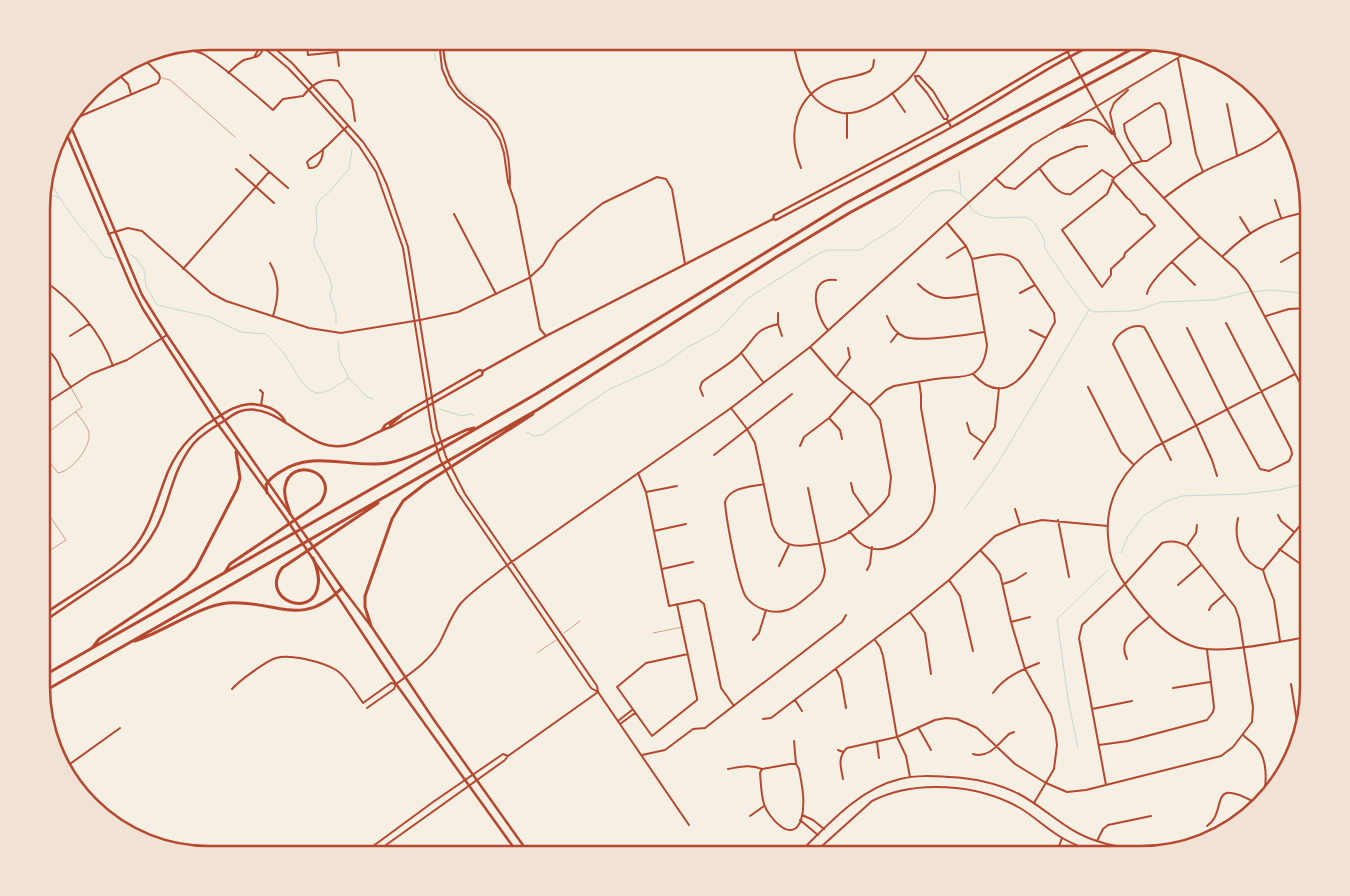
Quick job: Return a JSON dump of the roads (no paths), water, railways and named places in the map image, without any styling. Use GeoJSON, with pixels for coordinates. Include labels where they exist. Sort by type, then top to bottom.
{"type":"FeatureCollection","features":[{"type":"Feature","properties":{"kind":"highway"},"geometry":{"type":"LineString","coordinates":[[50,672],[224,574],[594,359],[821,217],[1130,50]]}},
{"type":"Feature","properties":{"kind":"highway"},"geometry":{"type":"LineString","coordinates":[[50,688],[537,410],[842,217],[1152,50]]}},
{"type":"Feature","properties":{"kind":"highway"},"geometry":{"type":"LineString","coordinates":[[371,626],[365,608],[366,596],[392,519],[399,507],[418,489],[537,410]]}},
{"type":"Feature","properties":{"kind":"highway"},"geometry":{"type":"LineString","coordinates":[[266,493],[268,481],[300,462],[373,464],[395,461],[479,426]]}},
{"type":"Feature","properties":{"kind":"highway"},"geometry":{"type":"LineString","coordinates":[[92,648],[99,639],[187,579],[196,568],[237,489],[240,478],[236,452]]}},
{"type":"Feature","properties":{"kind":"highway"},"geometry":{"type":"LineString","coordinates":[[224,574],[230,564],[320,503],[325,487],[324,482],[317,473],[311,470],[300,470],[286,481],[284,493],[290,514]]}},
{"type":"Feature","properties":{"kind":"highway"},"geometry":{"type":"LineString","coordinates":[[314,558],[319,584],[314,596],[310,600],[301,603],[286,600],[279,593],[276,582],[278,572],[373,507],[382,498]]}},
{"type":"Feature","properties":{"kind":"highway"},"geometry":{"type":"LineString","coordinates":[[128,644],[219,605],[240,603],[300,611],[318,607],[342,588]]}},
{"type":"Feature","properties":{"kind":"main road"},"geometry":{"type":"LineString","coordinates":[[382,430],[385,425],[479,370],[483,371],[684,264],[773,219],[776,220],[952,127],[1082,50]]}},
{"type":"Feature","properties":{"kind":"main road"},"geometry":{"type":"LineString","coordinates":[[773,219],[774,215],[948,120],[1067,51]]}},
{"type":"Feature","properties":{"kind":"main road"},"geometry":{"type":"LineString","coordinates":[[72,128],[142,295],[167,335],[290,514],[371,626],[524,846]]}},
{"type":"Feature","properties":{"kind":"main road"},"geometry":{"type":"LineString","coordinates":[[68,137],[131,288],[161,338],[236,452],[314,558],[396,684],[513,846]]}},
{"type":"Feature","properties":{"kind":"main road"},"geometry":{"type":"LineString","coordinates":[[50,617],[130,563],[140,553],[159,522],[171,484],[182,459],[196,441],[234,414],[251,410],[264,412],[285,421],[313,441],[332,446],[354,444],[391,427],[482,375],[483,371]]}},
{"type":"Feature","properties":{"kind":"main road"},"geometry":{"type":"LineString","coordinates":[[50,610],[100,576],[132,550],[145,531],[164,480],[177,455],[186,442],[200,429],[241,405],[261,405],[274,409],[281,414],[285,421]]}},
{"type":"Feature","properties":{"kind":"main road"},"geometry":{"type":"LineString","coordinates":[[391,427],[390,425],[402,415]]}},
{"type":"Feature","properties":{"kind":"street"},"geometry":{"type":"LineString","coordinates":[[228,73],[243,60],[260,55],[262,50]]}},
{"type":"Feature","properties":{"kind":"street"},"geometry":{"type":"LineString","coordinates":[[268,50],[288,68],[344,129],[366,156],[376,172],[402,248],[432,432],[440,459],[450,481],[506,566],[591,688],[598,692]]}},
{"type":"Feature","properties":{"kind":"street"},"geometry":{"type":"LineString","coordinates":[[277,50],[292,63],[363,142],[376,161],[390,191],[408,246],[437,429],[442,447],[455,478],[689,825]]}},
{"type":"Feature","properties":{"kind":"street"},"geometry":{"type":"LineString","coordinates":[[307,50],[308,55],[337,52],[339,66]]}},
{"type":"Feature","properties":{"kind":"street"},"geometry":{"type":"LineString","coordinates":[[439,50],[442,69],[449,85],[458,97],[482,115],[496,132],[504,153],[506,172],[517,210],[540,330],[546,336]]}},
{"type":"Feature","properties":{"kind":"street"},"geometry":{"type":"LineString","coordinates":[[444,50],[445,66],[456,88],[491,118],[504,138],[510,187]]}},
{"type":"Feature","properties":{"kind":"street"},"geometry":{"type":"LineString","coordinates":[[796,50],[803,77],[811,94],[830,109],[847,113],[874,104],[915,75],[925,50]]}},
{"type":"Feature","properties":{"kind":"street"},"geometry":{"type":"LineString","coordinates":[[190,51],[203,54],[273,110],[283,99],[303,96],[312,85],[323,80],[338,81],[352,100],[356,121]]}},
{"type":"Feature","properties":{"kind":"street"},"geometry":{"type":"LineString","coordinates":[[1067,51],[1097,107],[1132,164],[1200,236],[1223,256],[1248,285],[1300,382]]}},
{"type":"Feature","properties":{"kind":"street"},"geometry":{"type":"LineString","coordinates":[[367,708],[394,689],[396,684],[431,656],[460,604],[474,591],[506,566],[731,408],[810,347],[1032,145],[1183,56]]}},
{"type":"Feature","properties":{"kind":"street"},"geometry":{"type":"LineString","coordinates":[[1178,59],[1196,154],[1203,172]]}},
{"type":"Feature","properties":{"kind":"street"},"geometry":{"type":"LineString","coordinates":[[801,168],[795,154],[793,133],[799,111],[811,94],[818,89],[833,81],[870,71],[874,60]]}},
{"type":"Feature","properties":{"kind":"street"},"geometry":{"type":"LineString","coordinates":[[81,116],[158,83],[159,74],[147,62]]}},
{"type":"Feature","properties":{"kind":"street"},"geometry":{"type":"LineString","coordinates":[[915,75],[916,80],[927,92],[944,119],[948,120]]}},
{"type":"Feature","properties":{"kind":"street"},"geometry":{"type":"LineString","coordinates":[[915,75],[919,76],[933,92],[948,116],[952,127]]}},
{"type":"Feature","properties":{"kind":"street"},"geometry":{"type":"LineString","coordinates":[[121,77],[128,84],[132,94]]}},
{"type":"Feature","properties":{"kind":"street"},"geometry":{"type":"LineString","coordinates":[[1116,138],[1110,118],[1110,111],[1114,103],[1131,87]]}},
{"type":"Feature","properties":{"kind":"street"},"geometry":{"type":"LineString","coordinates":[[892,93],[905,112]]}},
{"type":"Feature","properties":{"kind":"street"},"geometry":{"type":"LineString","coordinates":[[1039,168],[1059,192],[1064,195],[1070,194],[1102,170],[1113,179],[1141,214],[1146,215],[1155,226],[1125,253],[1124,257],[1111,269],[1111,275],[1102,287],[1062,230],[1108,194],[1113,179],[1132,164],[1147,161],[1169,146],[1171,143],[1165,110],[1160,103],[1155,104],[1124,124],[1124,130],[1142,161]]}},
{"type":"Feature","properties":{"kind":"street"},"geometry":{"type":"LineString","coordinates":[[1227,104],[1238,156]]}},
{"type":"Feature","properties":{"kind":"street"},"geometry":{"type":"LineString","coordinates":[[847,113],[847,138]]}},
{"type":"Feature","properties":{"kind":"street"},"geometry":{"type":"LineString","coordinates":[[1054,131],[1083,120],[1095,120],[1116,138]]}},
{"type":"Feature","properties":{"kind":"street"},"geometry":{"type":"LineString","coordinates":[[323,149],[320,162],[311,169],[308,168],[307,162],[310,158],[348,126]]}},
{"type":"Feature","properties":{"kind":"street"},"geometry":{"type":"LineString","coordinates":[[1164,198],[1182,184],[1271,138],[1279,130]]}},
{"type":"Feature","properties":{"kind":"street"},"geometry":{"type":"LineString","coordinates":[[995,178],[1005,187],[1012,190],[1017,188],[1050,159],[1077,147],[1087,146]]}},
{"type":"Feature","properties":{"kind":"street"},"geometry":{"type":"LineString","coordinates":[[250,155],[288,188]]}},
{"type":"Feature","properties":{"kind":"street"},"geometry":{"type":"LineString","coordinates":[[236,169],[274,203]]}},
{"type":"Feature","properties":{"kind":"street"},"geometry":{"type":"LineString","coordinates":[[183,269],[269,172]]}},
{"type":"Feature","properties":{"kind":"street"},"geometry":{"type":"LineString","coordinates":[[108,234],[128,228],[142,231],[211,293],[226,301],[314,329],[341,333],[458,312],[529,278],[543,265],[558,242],[603,203],[657,177],[666,179],[672,189],[684,264]]}},
{"type":"Feature","properties":{"kind":"street"},"geometry":{"type":"LineString","coordinates":[[1275,200],[1281,218]]}},
{"type":"Feature","properties":{"kind":"street"},"geometry":{"type":"LineString","coordinates":[[454,214],[496,294]]}},
{"type":"Feature","properties":{"kind":"street"},"geometry":{"type":"LineString","coordinates":[[1223,256],[1250,233],[1264,224],[1300,214]]}},
{"type":"Feature","properties":{"kind":"street"},"geometry":{"type":"LineString","coordinates":[[1240,217],[1250,233]]}},
{"type":"Feature","properties":{"kind":"street"},"geometry":{"type":"LineString","coordinates":[[869,406],[886,390],[894,386],[973,374],[987,353],[972,259],[966,246],[947,223]]}},
{"type":"Feature","properties":{"kind":"street"},"geometry":{"type":"LineString","coordinates":[[1147,294],[1149,287],[1200,236]]}},
{"type":"Feature","properties":{"kind":"street"},"geometry":{"type":"LineString","coordinates":[[947,258],[966,246]]}},
{"type":"Feature","properties":{"kind":"street"},"geometry":{"type":"LineString","coordinates":[[1281,262],[1300,252]]}},
{"type":"Feature","properties":{"kind":"street"},"geometry":{"type":"LineString","coordinates":[[972,259],[996,254],[1008,254],[1019,261],[1056,318],[1046,338],[1019,381],[1007,387],[999,388],[985,385],[973,374]]}},
{"type":"Feature","properties":{"kind":"street"},"geometry":{"type":"LineString","coordinates":[[1172,262],[1195,285]]}},
{"type":"Feature","properties":{"kind":"street"},"geometry":{"type":"LineString","coordinates":[[270,263],[274,269],[278,286],[273,316]]}},
{"type":"Feature","properties":{"kind":"street"},"geometry":{"type":"LineString","coordinates":[[828,330],[820,319],[816,289],[827,280],[836,280]]}},
{"type":"Feature","properties":{"kind":"street"},"geometry":{"type":"LineString","coordinates":[[918,284],[927,293],[937,297],[955,298],[978,294]]}},
{"type":"Feature","properties":{"kind":"street"},"geometry":{"type":"LineString","coordinates":[[50,285],[69,300],[89,324],[107,352],[113,366]]}},
{"type":"Feature","properties":{"kind":"street"},"geometry":{"type":"LineString","coordinates":[[1020,293],[1035,285]]}},
{"type":"Feature","properties":{"kind":"street"},"geometry":{"type":"LineString","coordinates":[[1266,316],[1289,309],[1300,308]]}},
{"type":"Feature","properties":{"kind":"street"},"geometry":{"type":"LineString","coordinates":[[778,313],[778,324],[782,336]]}},
{"type":"Feature","properties":{"kind":"street"},"geometry":{"type":"LineString","coordinates":[[887,316],[890,324],[898,334],[913,338],[956,336],[984,332]]}},
{"type":"Feature","properties":{"kind":"street"},"geometry":{"type":"LineString","coordinates":[[1187,328],[1227,409],[1260,469],[1269,471],[1290,461],[1292,454],[1226,323]]}},
{"type":"Feature","properties":{"kind":"street"},"geometry":{"type":"LineString","coordinates":[[70,336],[89,324]]}},
{"type":"Feature","properties":{"kind":"street"},"geometry":{"type":"LineString","coordinates":[[703,396],[700,388],[702,382],[741,353],[756,333],[778,324]]}},
{"type":"Feature","properties":{"kind":"street"},"geometry":{"type":"LineString","coordinates":[[1171,460],[1113,344],[1118,335],[1134,326],[1144,327],[1147,332],[1196,426],[1212,460],[1217,476]]}},
{"type":"Feature","properties":{"kind":"street"},"geometry":{"type":"LineString","coordinates":[[1030,330],[1046,338]]}},
{"type":"Feature","properties":{"kind":"street"},"geometry":{"type":"LineString","coordinates":[[891,342],[898,334]]}},
{"type":"Feature","properties":{"kind":"street"},"geometry":{"type":"LineString","coordinates":[[50,400],[91,374],[127,360],[167,335]]}},
{"type":"Feature","properties":{"kind":"street"},"geometry":{"type":"LineString","coordinates":[[731,408],[755,443],[774,531],[782,540],[789,544],[804,547],[833,541],[849,531],[881,506],[889,495],[891,477],[883,429],[880,420],[869,406],[836,377],[810,347]]}},
{"type":"Feature","properties":{"kind":"street"},"geometry":{"type":"LineString","coordinates":[[836,377],[850,358],[848,348]]}},
{"type":"Feature","properties":{"kind":"street"},"geometry":{"type":"LineString","coordinates":[[50,353],[61,366],[63,376],[71,387]]}},
{"type":"Feature","properties":{"kind":"street"},"geometry":{"type":"LineString","coordinates":[[741,353],[763,382]]}},
{"type":"Feature","properties":{"kind":"street"},"geometry":{"type":"LineString","coordinates":[[1296,374],[1163,442],[1146,453],[1122,477],[1109,510],[1108,526],[1109,550],[1115,568],[1124,584],[1160,628],[1171,636],[1183,643],[1207,650],[1300,638]]}},
{"type":"Feature","properties":{"kind":"street"},"geometry":{"type":"LineString","coordinates":[[849,531],[860,544],[889,548],[902,542],[922,526],[932,511],[935,486],[921,408],[919,382]]}},
{"type":"Feature","properties":{"kind":"street"},"geometry":{"type":"LineString","coordinates":[[1088,387],[1121,452],[1134,464]]}},
{"type":"Feature","properties":{"kind":"street"},"geometry":{"type":"LineString","coordinates":[[974,459],[995,426],[999,388]]}},
{"type":"Feature","properties":{"kind":"street"},"geometry":{"type":"LineString","coordinates":[[260,390],[263,393],[261,405]]}},
{"type":"Feature","properties":{"kind":"street"},"geometry":{"type":"LineString","coordinates":[[800,446],[804,437],[828,418],[853,391]]}},
{"type":"Feature","properties":{"kind":"street"},"geometry":{"type":"LineString","coordinates":[[714,455],[792,394]]}},
{"type":"Feature","properties":{"kind":"street"},"geometry":{"type":"LineString","coordinates":[[828,418],[840,430],[842,439]]}},
{"type":"Feature","properties":{"kind":"street"},"geometry":{"type":"LineString","coordinates":[[967,423],[970,433],[984,443]]}},
{"type":"Feature","properties":{"kind":"street"},"geometry":{"type":"LineString","coordinates":[[638,473],[646,492],[670,606],[699,600],[704,604],[721,688],[734,706]]}},
{"type":"Feature","properties":{"kind":"street"},"geometry":{"type":"LineString","coordinates":[[851,483],[853,492],[869,515]]}},
{"type":"Feature","properties":{"kind":"street"},"geometry":{"type":"LineString","coordinates":[[764,484],[734,490],[725,502],[742,588],[751,602],[758,608],[780,612],[795,607],[819,587],[824,577],[825,570],[808,488]]}},
{"type":"Feature","properties":{"kind":"street"},"geometry":{"type":"LineString","coordinates":[[646,492],[677,486]]}},
{"type":"Feature","properties":{"kind":"street"},"geometry":{"type":"LineString","coordinates":[[1015,509],[1020,525]]}},
{"type":"Feature","properties":{"kind":"street"},"geometry":{"type":"LineString","coordinates":[[1278,514],[1281,521],[1294,532]]}},
{"type":"Feature","properties":{"kind":"street"},"geometry":{"type":"LineString","coordinates":[[1238,518],[1239,548],[1246,560],[1254,567],[1263,570]]}},
{"type":"Feature","properties":{"kind":"street"},"geometry":{"type":"LineString","coordinates":[[763,719],[771,718],[910,612],[949,580],[994,536],[1036,520],[1058,520],[1108,526]]}},
{"type":"Feature","properties":{"kind":"street"},"geometry":{"type":"LineString","coordinates":[[1058,520],[1069,577]]}},
{"type":"Feature","properties":{"kind":"street"},"geometry":{"type":"LineString","coordinates":[[654,531],[686,524]]}},
{"type":"Feature","properties":{"kind":"street"},"geometry":{"type":"LineString","coordinates":[[1187,546],[1196,533],[1197,525]]}},
{"type":"Feature","properties":{"kind":"street"},"geometry":{"type":"LineString","coordinates":[[1263,570],[1300,525]]}},
{"type":"Feature","properties":{"kind":"street"},"geometry":{"type":"LineString","coordinates":[[844,779],[841,758],[847,748],[897,738],[935,720],[946,718],[957,719],[977,728],[1015,764],[1046,783],[1067,792],[1086,790],[1106,785],[1222,756],[1228,752],[1252,722],[1253,707],[1237,612],[1187,546],[1176,542],[1162,543],[1082,625],[1080,632],[1081,649],[1106,785]]}},
{"type":"Feature","properties":{"kind":"street"},"geometry":{"type":"LineString","coordinates":[[779,566],[789,544]]}},
{"type":"Feature","properties":{"kind":"street"},"geometry":{"type":"LineString","coordinates":[[867,570],[870,564],[872,547]]}},
{"type":"Feature","properties":{"kind":"street"},"geometry":{"type":"LineString","coordinates":[[1279,549],[1300,564]]}},
{"type":"Feature","properties":{"kind":"street"},"geometry":{"type":"LineString","coordinates":[[980,550],[1000,574],[1011,622],[1025,669],[1051,715],[1055,729],[1057,745],[1054,769],[1034,803]]}},
{"type":"Feature","properties":{"kind":"street"},"geometry":{"type":"LineString","coordinates":[[662,569],[693,562]]}},
{"type":"Feature","properties":{"kind":"street"},"geometry":{"type":"LineString","coordinates":[[1178,585],[1201,565]]}},
{"type":"Feature","properties":{"kind":"street"},"geometry":{"type":"LineString","coordinates":[[1263,570],[1274,600],[1280,642]]}},
{"type":"Feature","properties":{"kind":"street"},"geometry":{"type":"LineString","coordinates":[[1003,584],[1015,580],[1026,572]]}},
{"type":"Feature","properties":{"kind":"street"},"geometry":{"type":"LineString","coordinates":[[949,580],[960,596],[973,651]]}},
{"type":"Feature","properties":{"kind":"street"},"geometry":{"type":"LineString","coordinates":[[1209,610],[1225,594]]}},
{"type":"Feature","properties":{"kind":"street"},"geometry":{"type":"LineString","coordinates":[[677,604],[683,627],[697,698],[696,703],[652,736],[617,687],[646,663],[688,654]]}},
{"type":"Feature","properties":{"kind":"street"},"geometry":{"type":"LineString","coordinates":[[753,640],[759,633],[766,610]]}},
{"type":"Feature","properties":{"kind":"street"},"geometry":{"type":"LineString","coordinates":[[910,612],[925,633],[931,674]]}},
{"type":"Feature","properties":{"kind":"street"},"geometry":{"type":"LineString","coordinates":[[642,755],[665,750],[693,729],[705,728],[842,622],[846,614]]}},
{"type":"Feature","properties":{"kind":"street"},"geometry":{"type":"LineString","coordinates":[[1127,659],[1124,652],[1125,641],[1150,616]]}},
{"type":"Feature","properties":{"kind":"street"},"geometry":{"type":"LineString","coordinates":[[1011,622],[1030,617]]}},
{"type":"Feature","properties":{"kind":"street"},"geometry":{"type":"LineString","coordinates":[[557,639],[562,635]]}},
{"type":"Feature","properties":{"kind":"street"},"geometry":{"type":"LineString","coordinates":[[874,640],[883,656],[897,738],[906,756],[910,777]]}},
{"type":"Feature","properties":{"kind":"street"},"geometry":{"type":"LineString","coordinates":[[1099,745],[1128,741],[1207,720],[1214,707],[1207,650]]}},
{"type":"Feature","properties":{"kind":"street"},"geometry":{"type":"LineString","coordinates":[[232,689],[236,684],[271,660],[285,657],[318,662],[336,670],[363,703],[390,683],[396,684]]}},
{"type":"Feature","properties":{"kind":"street"},"geometry":{"type":"LineString","coordinates":[[993,692],[998,685],[1010,676],[1039,663]]}},
{"type":"Feature","properties":{"kind":"street"},"geometry":{"type":"LineString","coordinates":[[836,669],[841,679],[846,708]]}},
{"type":"Feature","properties":{"kind":"street"},"geometry":{"type":"LineString","coordinates":[[1173,688],[1211,682]]}},
{"type":"Feature","properties":{"kind":"street"},"geometry":{"type":"LineString","coordinates":[[1291,684],[1297,719]]}},
{"type":"Feature","properties":{"kind":"street"},"geometry":{"type":"LineString","coordinates":[[385,846],[478,781],[508,756],[598,692]]}},
{"type":"Feature","properties":{"kind":"street"},"geometry":{"type":"LineString","coordinates":[[794,700],[802,710]]}},
{"type":"Feature","properties":{"kind":"street"},"geometry":{"type":"LineString","coordinates":[[1092,709],[1132,701]]}},
{"type":"Feature","properties":{"kind":"street"},"geometry":{"type":"LineString","coordinates":[[618,721],[632,710]]}},
{"type":"Feature","properties":{"kind":"street"},"geometry":{"type":"LineString","coordinates":[[620,724],[635,713]]}},
{"type":"Feature","properties":{"kind":"street"},"geometry":{"type":"LineString","coordinates":[[918,727],[931,750]]}},
{"type":"Feature","properties":{"kind":"street"},"geometry":{"type":"LineString","coordinates":[[70,764],[120,728]]}},
{"type":"Feature","properties":{"kind":"street"},"geometry":{"type":"LineString","coordinates":[[973,754],[982,756],[988,754],[1014,732]]}},
{"type":"Feature","properties":{"kind":"street"},"geometry":{"type":"LineString","coordinates":[[1243,735],[1256,746],[1261,754],[1265,786]]}},
{"type":"Feature","properties":{"kind":"street"},"geometry":{"type":"LineString","coordinates":[[762,769],[760,773],[764,806],[778,825],[785,830],[793,829],[802,815],[803,799],[799,769],[796,764],[794,741]]}},
{"type":"Feature","properties":{"kind":"street"},"geometry":{"type":"LineString","coordinates":[[877,742],[879,758]]}},
{"type":"Feature","properties":{"kind":"street"},"geometry":{"type":"LineString","coordinates":[[838,750],[843,752]]}},
{"type":"Feature","properties":{"kind":"street"},"geometry":{"type":"LineString","coordinates":[[374,846],[503,754],[508,756]]}},
{"type":"Feature","properties":{"kind":"street"},"geometry":{"type":"LineString","coordinates":[[728,769],[754,766],[762,769],[796,764]]}},
{"type":"Feature","properties":{"kind":"street"},"geometry":{"type":"LineString","coordinates":[[806,846],[870,790],[898,779],[940,776],[972,779],[1008,789],[1034,803],[1064,825],[1097,841],[1124,846]]}},
{"type":"Feature","properties":{"kind":"street"},"geometry":{"type":"LineString","coordinates":[[821,846],[872,801],[883,796],[910,788],[954,788],[994,796],[1020,808],[1062,838],[1078,846]]}},
{"type":"Feature","properties":{"kind":"street"},"geometry":{"type":"LineString","coordinates":[[1208,826],[1214,820],[1219,801],[1225,794],[1235,792],[1251,801]]}},
{"type":"Feature","properties":{"kind":"street"},"geometry":{"type":"LineString","coordinates":[[750,816],[764,806]]}},
{"type":"Feature","properties":{"kind":"street"},"geometry":{"type":"LineString","coordinates":[[802,815],[813,820],[824,830]]}},
{"type":"Feature","properties":{"kind":"street"},"geometry":{"type":"LineString","coordinates":[[1097,841],[1108,825],[1151,816]]}},
{"type":"Feature","properties":{"kind":"street"},"geometry":{"type":"LineString","coordinates":[[800,820],[818,835]]}},
{"type":"Feature","properties":{"kind":"street"},"geometry":{"type":"LineString","coordinates":[[1059,846],[1062,838]]}},
{"type":"Feature","properties":{"kind":"street"},"geometry":{"type":"LineString","coordinates":[[1142,846],[1165,844]]}},
{"type":"Feature","properties":{"kind":"lane"},"geometry":{"type":"LineString","coordinates":[[160,78],[170,80],[235,138]]}},
{"type":"Feature","properties":{"kind":"lane"},"geometry":{"type":"LineString","coordinates":[[50,431],[82,408],[71,387]]}},
{"type":"Feature","properties":{"kind":"lane"},"geometry":{"type":"LineString","coordinates":[[50,462],[58,473],[64,472],[77,462],[88,439],[89,431],[76,412]]}},
{"type":"Feature","properties":{"kind":"lane"},"geometry":{"type":"LineString","coordinates":[[50,516],[66,540],[50,550]]}},
{"type":"Feature","properties":{"kind":"lane"},"geometry":{"type":"LineString","coordinates":[[562,635],[580,621]]}},
{"type":"Feature","properties":{"kind":"lane"},"geometry":{"type":"LineString","coordinates":[[653,633],[683,627]]}},
{"type":"Feature","properties":{"kind":"lane"},"geometry":{"type":"LineString","coordinates":[[537,653],[557,639]]}},
{"type":"Feature","properties":{"kind":"waterway"},"geometry":{"type":"LineString","coordinates":[[435,50],[435,60]]}},
{"type":"Feature","properties":{"kind":"waterway"},"geometry":{"type":"LineString","coordinates":[[445,50],[450,74],[456,84],[484,109],[502,129]]}},
{"type":"Feature","properties":{"kind":"waterway"},"geometry":{"type":"LineString","coordinates":[[336,325],[336,314],[330,296],[332,287],[329,276],[315,248],[314,241],[317,231],[316,207],[349,169],[352,149]]}},
{"type":"Feature","properties":{"kind":"waterway"},"geometry":{"type":"LineString","coordinates":[[959,171],[961,193]]}},
{"type":"Feature","properties":{"kind":"waterway"},"geometry":{"type":"LineString","coordinates":[[52,184],[66,207],[105,257],[114,259]]}},
{"type":"Feature","properties":{"kind":"waterway"},"geometry":{"type":"LineString","coordinates":[[526,432],[534,436],[542,435],[608,390],[663,365],[688,347],[718,331],[748,298],[818,254],[827,250],[860,250],[899,225],[931,193],[937,191],[951,190],[959,193],[966,199],[973,211],[983,216],[995,218],[1026,217],[1034,222],[1044,239],[1045,248],[1064,277],[1086,307],[1094,312],[1139,310],[1161,302],[1215,300],[1247,292],[1271,290],[1300,293]]}},
{"type":"Feature","properties":{"kind":"waterway"},"geometry":{"type":"LineString","coordinates":[[51,195],[59,198]]}},
{"type":"Feature","properties":{"kind":"waterway"},"geometry":{"type":"LineString","coordinates":[[129,254],[136,258],[144,270],[146,286],[157,305],[210,317],[241,332],[266,334],[286,356],[298,377],[309,389],[321,393],[328,391],[349,378],[367,397],[373,399]]}},
{"type":"Feature","properties":{"kind":"waterway"},"geometry":{"type":"LineString","coordinates":[[965,508],[998,463],[1089,310]]}},
{"type":"Feature","properties":{"kind":"waterway"},"geometry":{"type":"LineString","coordinates":[[338,341],[340,361],[349,378]]}},
{"type":"Feature","properties":{"kind":"waterway"},"geometry":{"type":"LineString","coordinates":[[440,409],[461,416],[474,415]]}},
{"type":"Feature","properties":{"kind":"waterway"},"geometry":{"type":"LineString","coordinates":[[1121,553],[1128,536],[1143,516],[1165,502],[1182,496],[1245,494],[1300,485]]}},
{"type":"Feature","properties":{"kind":"waterway"},"geometry":{"type":"LineString","coordinates":[[1078,748],[1068,699],[1057,619],[1108,570]]}}]}
